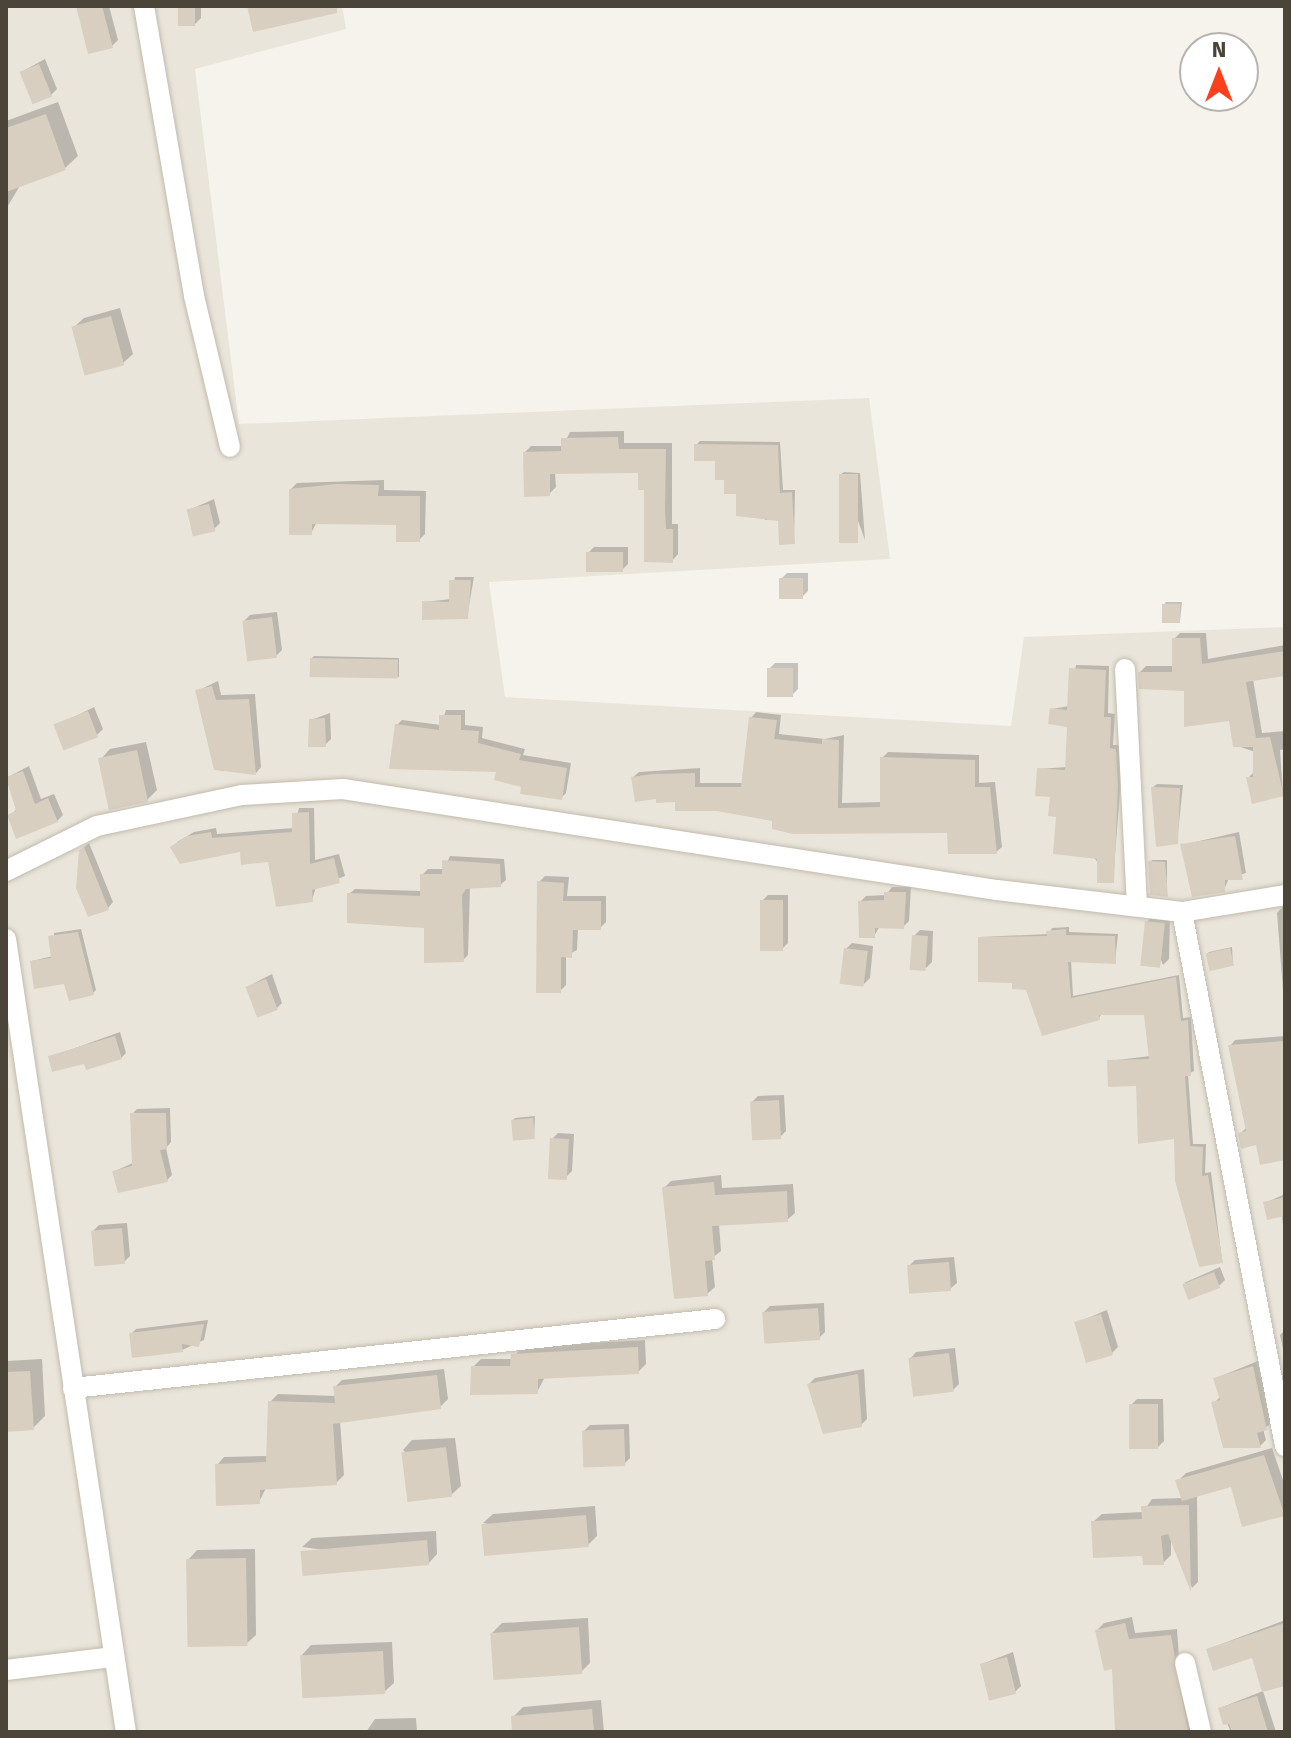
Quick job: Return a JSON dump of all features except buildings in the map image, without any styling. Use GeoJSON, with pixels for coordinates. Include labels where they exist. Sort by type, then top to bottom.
{"type":"FeatureCollection","features":[{"type":"Feature","properties":{"kind":"street"},"geometry":{"type":"LineString","coordinates":[[144,6],[194,296],[230,447]]}},
{"type":"Feature","properties":{"kind":"street"},"geometry":{"type":"LineString","coordinates":[[1125,669],[1137,904]]}},
{"type":"Feature","properties":{"kind":"street"},"geometry":{"type":"LineString","coordinates":[[6,871],[97,826],[242,795],[343,789],[997,890],[1137,904],[1182,912],[1285,895]]}},
{"type":"Feature","properties":{"kind":"street"},"geometry":{"type":"LineString","coordinates":[[1182,912],[1285,1446]]}},
{"type":"Feature","properties":{"kind":"street"},"geometry":{"type":"LineString","coordinates":[[6,939],[126,1732]]}},
{"type":"Feature","properties":{"kind":"street"},"geometry":{"type":"LineString","coordinates":[[73,1388],[715,1319]]}},
{"type":"Feature","properties":{"kind":"street"},"geometry":{"type":"LineString","coordinates":[[6,1670],[114,1657]]}},
{"type":"Feature","properties":{"kind":"street"},"geometry":{"type":"LineString","coordinates":[[1185,1663],[1201,1732]]}},
{"type":"Feature","properties":{"kind":"shaded area"},"geometry":{"type":"Polygon","coordinates":[[[6,6],[342,6],[346,29],[195,69],[239,424],[869,398],[890,559],[489,582],[505,697],[1011,726],[1024,637],[1285,627],[1285,1732],[6,1732],[6,6]]]}}]}
